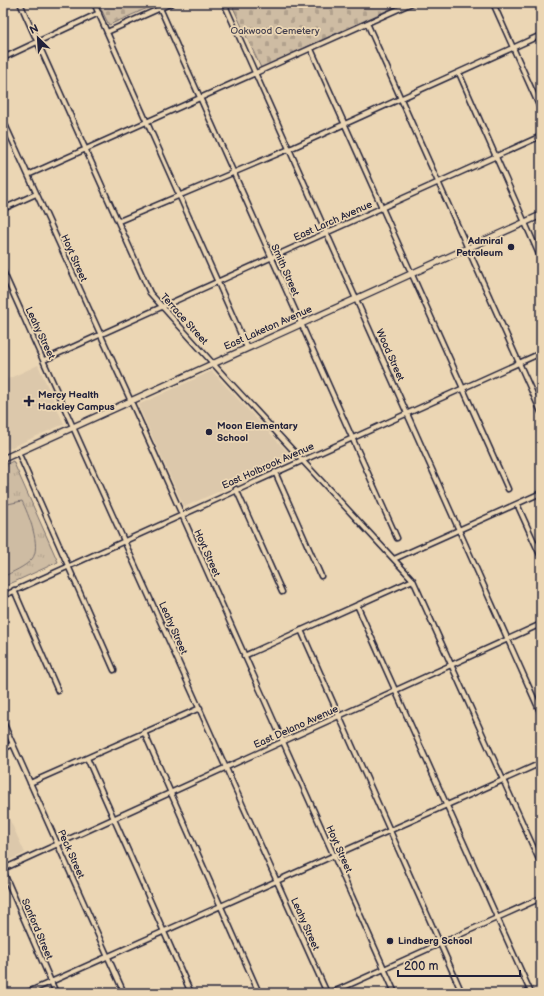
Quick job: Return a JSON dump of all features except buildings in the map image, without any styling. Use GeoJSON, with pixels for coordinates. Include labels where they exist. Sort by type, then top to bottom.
{"type":"FeatureCollection","features":[{"type":"Feature","properties":{"kind":"main road","name":"East Laketon Avenue"},"geometry":{"type":"LineString","coordinates":[[3,459],[541,215]]}},
{"type":"Feature","properties":{"kind":"street","name":"Terrace Street"},"geometry":{"type":"LineString","coordinates":[[20,3],[150,293],[161,307],[413,580],[541,864]]}},
{"type":"Feature","properties":{"kind":"street"},"geometry":{"type":"LineString","coordinates":[[94,3],[247,348]]}},
{"type":"Feature","properties":{"kind":"street"},"geometry":{"type":"LineString","coordinates":[[107,32],[172,3]]}},
{"type":"Feature","properties":{"kind":"street","name":"Wood Street"},"geometry":{"type":"LineString","coordinates":[[224,3],[541,714]]}},
{"type":"Feature","properties":{"kind":"street"},"geometry":{"type":"LineString","coordinates":[[28,175],[85,148],[255,74],[412,3]]}},
{"type":"Feature","properties":{"kind":"street"},"geometry":{"type":"LineString","coordinates":[[493,3],[541,110]]}},
{"type":"Feature","properties":{"kind":"street","name":"Smith Street"},"geometry":{"type":"LineString","coordinates":[[160,8],[397,538]]}},
{"type":"Feature","properties":{"kind":"street"},"geometry":{"type":"LineString","coordinates":[[3,58],[99,13]]}},
{"type":"Feature","properties":{"kind":"street"},"geometry":{"type":"LineString","coordinates":[[367,23],[541,412]]}},
{"type":"Feature","properties":{"kind":"street"},"geometry":{"type":"LineString","coordinates":[[119,221],[345,124],[541,35]]}},
{"type":"Feature","properties":{"kind":"street"},"geometry":{"type":"LineString","coordinates":[[312,48],[508,489]]}},
{"type":"Feature","properties":{"kind":"street"},"geometry":{"type":"LineString","coordinates":[[459,73],[541,259]]}},
{"type":"Feature","properties":{"kind":"street","name":"Hoyt Street"},"geometry":{"type":"LineString","coordinates":[[3,121],[395,993]]}},
{"type":"Feature","properties":{"kind":"street","name":"East Larch Avenue"},"geometry":{"type":"LineString","coordinates":[[44,360],[541,136]]}},
{"type":"Feature","properties":{"kind":"street"},"geometry":{"type":"LineString","coordinates":[[3,209],[36,194]]}},
{"type":"Feature","properties":{"kind":"street","name":"Leahy Street"},"geometry":{"type":"LineString","coordinates":[[3,270],[327,993]]}},
{"type":"Feature","properties":{"kind":"street","name":"East Holbrook Avenue"},"geometry":{"type":"LineString","coordinates":[[3,596],[236,489],[541,353]]}},
{"type":"Feature","properties":{"kind":"street"},"geometry":{"type":"LineString","coordinates":[[18,452],[114,670]]}},
{"type":"Feature","properties":{"kind":"street"},"geometry":{"type":"LineString","coordinates":[[274,472],[321,576]]}},
{"type":"Feature","properties":{"kind":"street"},"geometry":{"type":"LineString","coordinates":[[236,489],[282,592]]}},
{"type":"Feature","properties":{"kind":"street"},"geometry":{"type":"LineString","coordinates":[[394,559],[541,494]]}},
{"type":"Feature","properties":{"kind":"street"},"geometry":{"type":"LineString","coordinates":[[517,504],[541,557]]}},
{"type":"Feature","properties":{"kind":"street"},"geometry":{"type":"LineString","coordinates":[[244,656],[413,580]]}},
{"type":"Feature","properties":{"kind":"street"},"geometry":{"type":"LineString","coordinates":[[14,590],[58,690]]}},
{"type":"Feature","properties":{"kind":"street"},"geometry":{"type":"LineString","coordinates":[[357,605],[531,993]]}},
{"type":"Feature","properties":{"kind":"street","name":"East Delano Avenue"},"geometry":{"type":"LineString","coordinates":[[3,870],[541,624]]}},
{"type":"Feature","properties":{"kind":"street"},"geometry":{"type":"LineString","coordinates":[[301,630],[462,993]]}},
{"type":"Feature","properties":{"kind":"street"},"geometry":{"type":"LineString","coordinates":[[30,783],[200,708]]}},
{"type":"Feature","properties":{"kind":"street","name":"Peck Street"},"geometry":{"type":"LineString","coordinates":[[3,722],[124,993]]}},
{"type":"Feature","properties":{"kind":"street"},"geometry":{"type":"LineString","coordinates":[[144,732],[259,993]]}},
{"type":"Feature","properties":{"kind":"street"},"geometry":{"type":"LineString","coordinates":[[3,749],[13,744]]}},
{"type":"Feature","properties":{"kind":"street"},"geometry":{"type":"LineString","coordinates":[[87,758],[191,993]]}},
{"type":"Feature","properties":{"kind":"street"},"geometry":{"type":"LineString","coordinates":[[26,993],[541,762]]}},
{"type":"Feature","properties":{"kind":"street","name":"Sanford Street"},"geometry":{"type":"LineString","coordinates":[[3,870],[56,993]]}},
{"type":"Feature","properties":{"kind":"street"},"geometry":{"type":"LineString","coordinates":[[331,993],[541,898]]}},
{"type":"Feature","properties":{"kind":"shaded area","name":"Mercy Health Hackley Campus"},"geometry":{"type":"Polygon","coordinates":[[[38,365],[64,424],[3,451],[3,369],[8,379],[38,365]]]}},
{"type":"Feature","properties":{"kind":"shaded area","name":"Moon Elementary School"},"geometry":{"type":"Polygon","coordinates":[[[212,371],[293,458],[184,507],[138,405],[212,371]]]}},
{"type":"Feature","properties":{"kind":"shaded area"},"geometry":{"type":"Polygon","coordinates":[[[3,805],[25,853],[3,863],[3,805]]]}},
{"type":"Feature","properties":{"kind":"green space"},"geometry":{"type":"Polygon","coordinates":[[[98,3],[159,3],[109,25],[98,3]]]}},
{"type":"Feature","properties":{"kind":"green space","name":"Oakwood Cemetery"},"geometry":{"type":"Polygon","coordinates":[[[231,3],[403,3],[261,68],[231,3]]]}},
{"type":"Feature","properties":{"kind":"green space"},"geometry":{"type":"Polygon","coordinates":[[[13,461],[58,562],[3,587],[3,466],[13,461]]]}},
{"type":"Feature","properties":{"kind":"green space"},"geometry":{"type":"Polygon","coordinates":[[[22,501],[28,513],[33,530],[36,547],[35,554],[26,564],[3,577],[3,505],[22,501]]]}},
{"type":"Feature","properties":{"kind":"place","name":"Admiral Petroleum"},"geometry":{"type":"Point","coordinates":[511,247]}},
{"type":"Feature","properties":{"kind":"place","name":"Mercy Health Hackley Campus"},"geometry":{"type":"Point","coordinates":[29,401]}},
{"type":"Feature","properties":{"kind":"place","name":"Moon Elementary School"},"geometry":{"type":"Point","coordinates":[209,432]}},
{"type":"Feature","properties":{"kind":"place","name":"Lindberg School"},"geometry":{"type":"Point","coordinates":[390,941]}}]}
